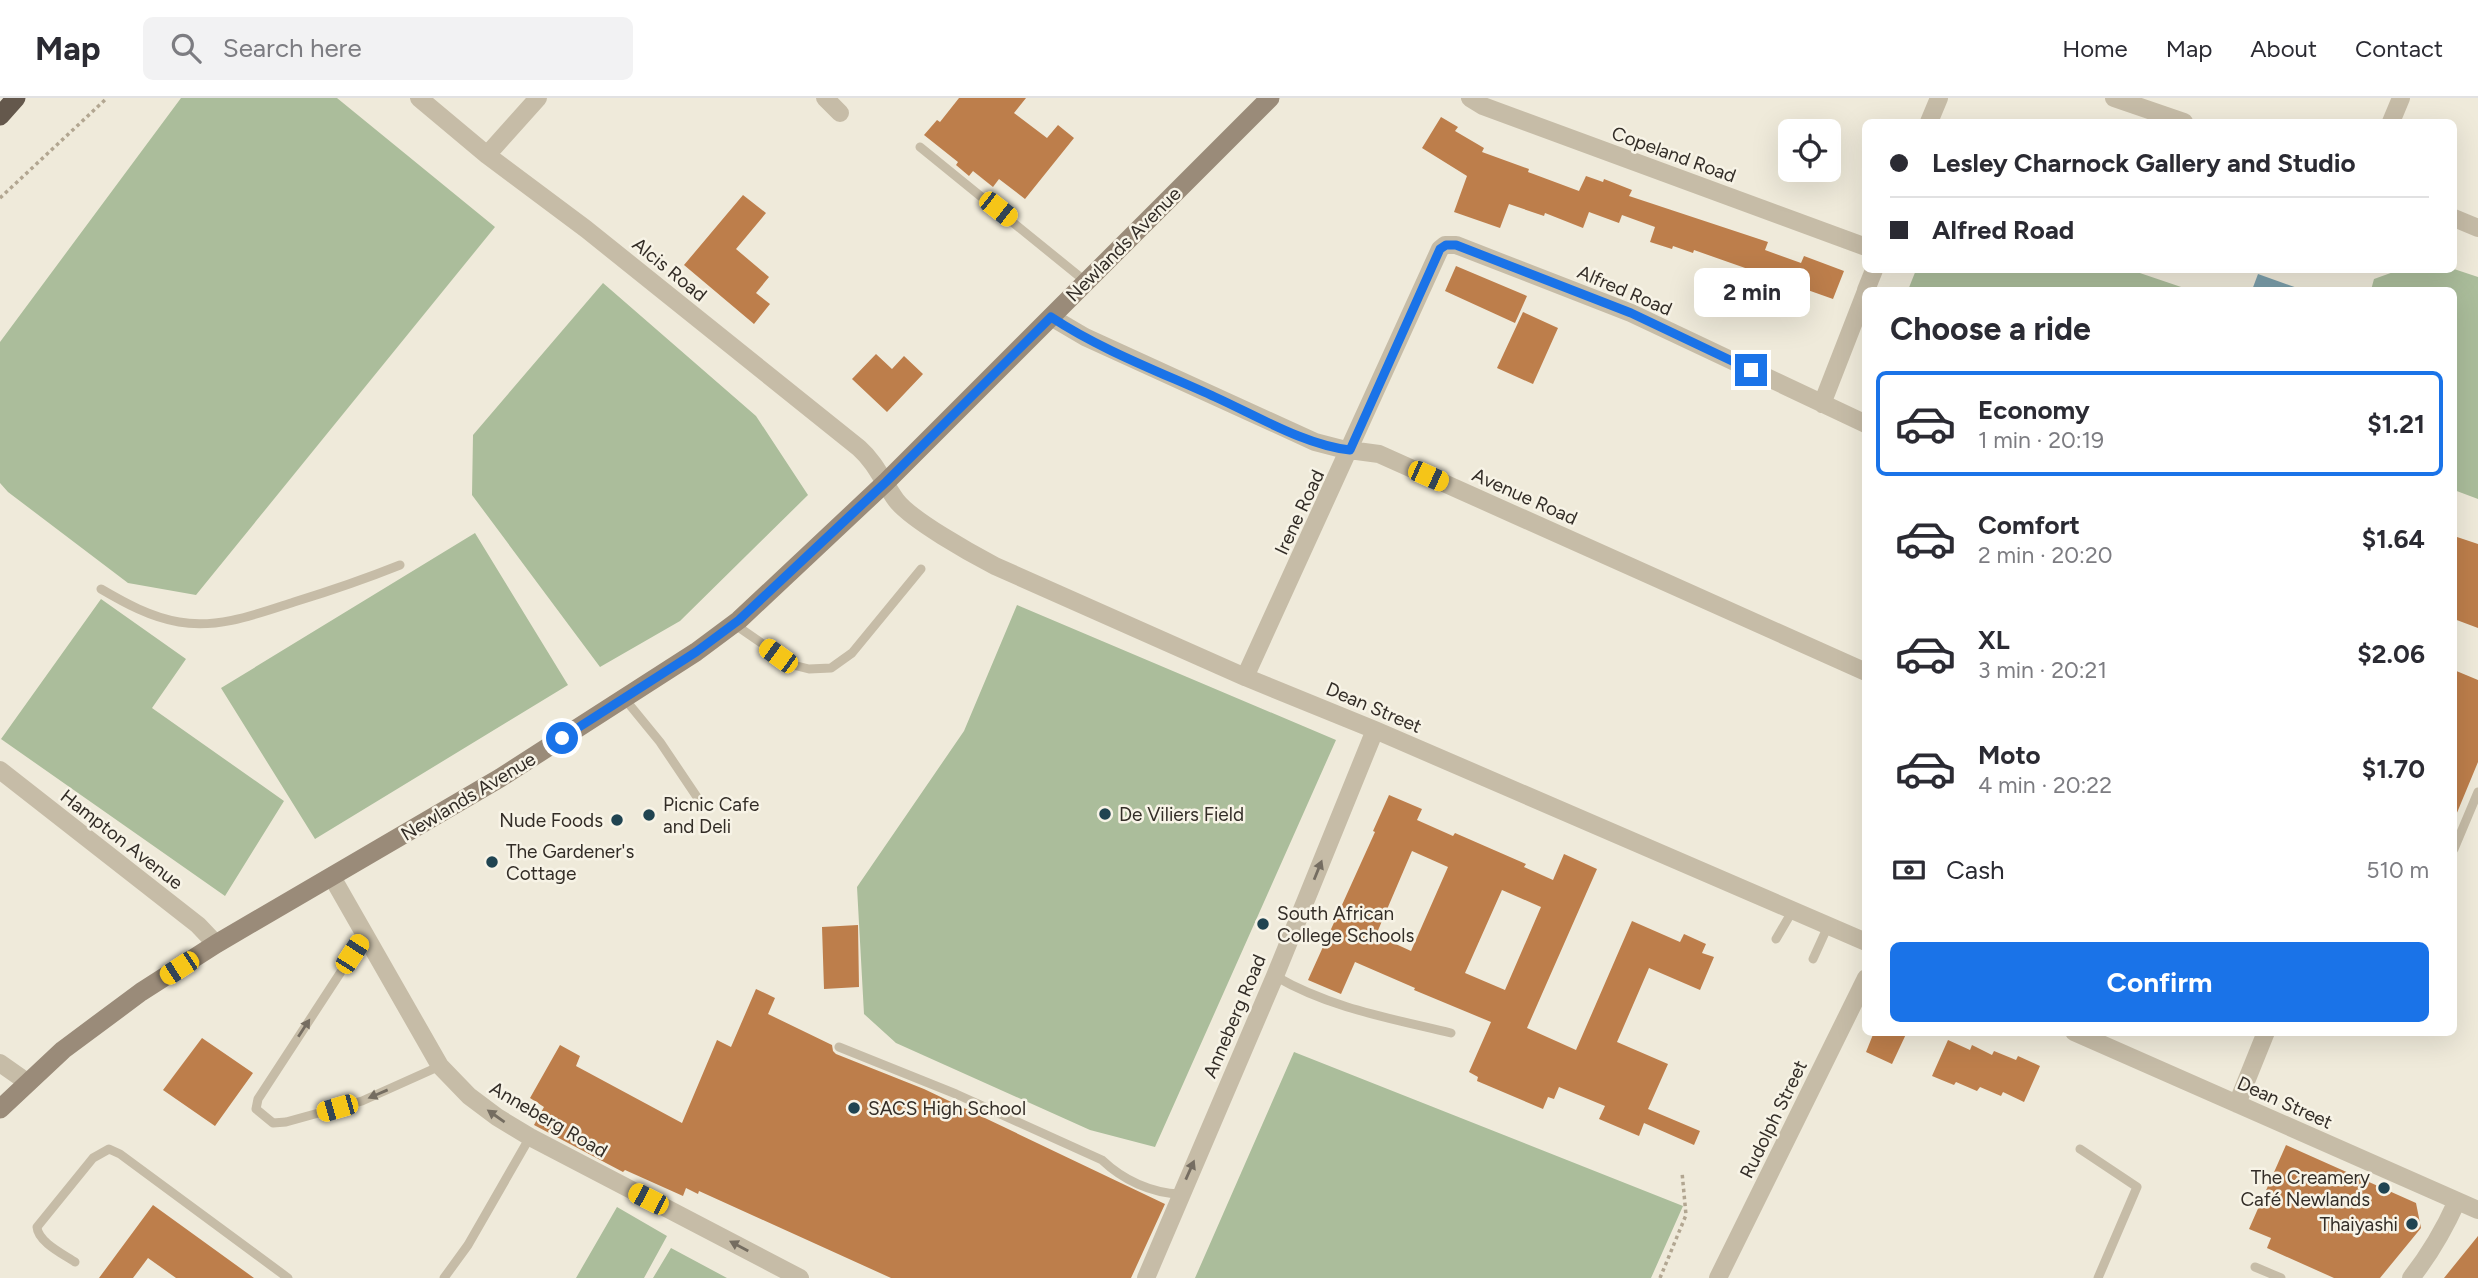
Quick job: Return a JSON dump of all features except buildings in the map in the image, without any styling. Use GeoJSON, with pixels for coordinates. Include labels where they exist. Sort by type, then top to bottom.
{"type":"FeatureCollection","features":[{"type":"Feature","properties":{"kind":"highway"},"geometry":{"type":"LineString","coordinates":[[0,116],[16,98]]}},
{"type":"Feature","properties":{"kind":"main road","name":"Newlands Avenue"},"geometry":{"type":"LineString","coordinates":[[0,1109],[27,1082],[100,1022],[216,944],[500,778],[696,652],[734,624],[886,482],[1270,98]]}},
{"type":"Feature","properties":{"kind":"street","name":"Alcis Road"},"geometry":{"type":"LineString","coordinates":[[419,98],[487,156],[586,229],[859,448],[872,459],[886,482]]}},
{"type":"Feature","properties":{"kind":"street"},"geometry":{"type":"LineString","coordinates":[[487,156],[538,98]]}},
{"type":"Feature","properties":{"kind":"street"},"geometry":{"type":"LineString","coordinates":[[825,98],[840,113]]}},
{"type":"Feature","properties":{"kind":"street","name":"Copeland Road"},"geometry":{"type":"LineString","coordinates":[[1470,98],[1483,106],[1862,246]]}},
{"type":"Feature","properties":{"kind":"street"},"geometry":{"type":"LineString","coordinates":[[1930,119],[1938,98]]}},
{"type":"Feature","properties":{"kind":"street"},"geometry":{"type":"LineString","coordinates":[[2114,98],[2175,119]]}},
{"type":"Feature","properties":{"kind":"street"},"geometry":{"type":"LineString","coordinates":[[2392,119],[2401,98]]}},
{"type":"Feature","properties":{"kind":"street"},"geometry":{"type":"LineString","coordinates":[[2457,219],[2478,228]]}},
{"type":"Feature","properties":{"kind":"street","name":"Alfred Road"},"geometry":{"type":"LineString","coordinates":[[1440,249],[1446,245],[1456,245],[1631,313],[1862,422]]}},
{"type":"Feature","properties":{"kind":"street","name":"Irene Road"},"geometry":{"type":"LineString","coordinates":[[1245,677],[1440,249]]}},
{"type":"Feature","properties":{"kind":"street"},"geometry":{"type":"LineString","coordinates":[[1822,404],[1862,301]]}},
{"type":"Feature","properties":{"kind":"street","name":"Avenue Road"},"geometry":{"type":"LineString","coordinates":[[1051,317],[1085,337],[1315,442],[1379,454],[1862,670]]}},
{"type":"Feature","properties":{"kind":"street","name":"Dean Street"},"geometry":{"type":"LineString","coordinates":[[886,482],[897,502],[904,508],[995,566],[1245,677],[1375,730],[1862,940]]}},
{"type":"Feature","properties":{"kind":"street","name":"Anneberg Road"},"geometry":{"type":"LineString","coordinates":[[1146,1278],[1275,976],[1375,730]]}},
{"type":"Feature","properties":{"kind":"street","name":"Hampton Avenue"},"geometry":{"type":"LineString","coordinates":[[0,770],[198,925],[216,944]]}},
{"type":"Feature","properties":{"kind":"street","name":"Anneberg Road"},"geometry":{"type":"LineString","coordinates":[[332,877],[440,1066],[469,1096],[530,1137],[800,1278]]}},
{"type":"Feature","properties":{"kind":"street","name":"Rudolph Street"},"geometry":{"type":"LineString","coordinates":[[1718,1278],[1862,986]]}},
{"type":"Feature","properties":{"kind":"street","name":"Dean Street"},"geometry":{"type":"LineString","coordinates":[[2083,1036],[2478,1210]]}},
{"type":"Feature","properties":{"kind":"street"},"geometry":{"type":"LineString","coordinates":[[2237,1104],[2264,1036]]}},
{"type":"Feature","properties":{"kind":"street"},"geometry":{"type":"LineString","coordinates":[[0,1063],[27,1082]]}},
{"type":"Feature","properties":{"kind":"street"},"geometry":{"type":"LineString","coordinates":[[2411,1278],[2445,1229],[2457,1201]]}},
{"type":"Feature","properties":{"kind":"lane"},"geometry":{"type":"LineString","coordinates":[[920,147],[1086,281]]}},
{"type":"Feature","properties":{"kind":"lane"},"geometry":{"type":"LineString","coordinates":[[101,589],[128,605],[149,613],[179,622],[205,624],[237,620],[351,584],[400,565]]}},
{"type":"Feature","properties":{"kind":"lane"},"geometry":{"type":"LineString","coordinates":[[734,624],[793,665],[809,669],[831,668],[852,653],[921,569]]}},
{"type":"Feature","properties":{"kind":"lane"},"geometry":{"type":"LineString","coordinates":[[624,698],[660,742],[697,797]]}},
{"type":"Feature","properties":{"kind":"lane"},"geometry":{"type":"LineString","coordinates":[[2457,842],[2478,792]]}},
{"type":"Feature","properties":{"kind":"lane"},"geometry":{"type":"LineString","coordinates":[[1776,939],[1793,910]]}},
{"type":"Feature","properties":{"kind":"lane"},"geometry":{"type":"LineString","coordinates":[[1812,959],[1828,926]]}},
{"type":"Feature","properties":{"kind":"lane"},"geometry":{"type":"LineString","coordinates":[[366,933],[258,1099],[256,1110],[273,1123],[286,1122],[362,1101],[440,1066]]}},
{"type":"Feature","properties":{"kind":"lane"},"geometry":{"type":"LineString","coordinates":[[1275,976],[1304,993],[1342,1007],[1451,1033]]}},
{"type":"Feature","properties":{"kind":"lane"},"geometry":{"type":"LineString","coordinates":[[839,1047],[956,1094],[1078,1149],[1102,1160],[1116,1173],[1134,1182],[1156,1191],[1180,1194]]}},
{"type":"Feature","properties":{"kind":"lane"},"geometry":{"type":"LineString","coordinates":[[444,1278],[468,1245],[530,1137]]}},
{"type":"Feature","properties":{"kind":"lane"},"geometry":{"type":"LineString","coordinates":[[75,1262],[43,1239],[37,1227],[93,1158],[108,1149],[120,1154],[288,1278]]}},
{"type":"Feature","properties":{"kind":"lane"},"geometry":{"type":"LineString","coordinates":[[2080,1149],[2137,1187],[2098,1278]]}},
{"type":"Feature","properties":{"kind":"lane"},"geometry":{"type":"LineString","coordinates":[[2255,1267],[2281,1278]]}},
{"type":"Feature","properties":{"kind":"path"},"geometry":{"type":"LineString","coordinates":[[0,198],[107,98]]}},
{"type":"Feature","properties":{"kind":"path"},"geometry":{"type":"LineString","coordinates":[[1660,1278],[1686,1215],[1687,1199],[1682,1172]]}},
{"type":"Feature","properties":{"kind":"green space"},"geometry":{"type":"Polygon","coordinates":[[[181,98],[337,98],[495,227],[196,595],[128,583],[8,492],[0,483],[0,342],[181,98]]]}},
{"type":"Feature","properties":{"kind":"green space"},"geometry":{"type":"Polygon","coordinates":[[[2457,270],[2478,277],[2478,499],[2457,491],[2457,287],[2372,287],[2374,279],[2391,273],[2457,273],[2457,270]]]}},
{"type":"Feature","properties":{"kind":"green space"},"geometry":{"type":"Polygon","coordinates":[[[1915,273],[2140,273],[2181,287],[1909,287],[1915,273]]]}},
{"type":"Feature","properties":{"kind":"green space"},"geometry":{"type":"Polygon","coordinates":[[[603,283],[756,416],[808,495],[680,621],[600,667],[472,495],[473,435],[603,283]]]}},
{"type":"Feature","properties":{"kind":"green space"},"geometry":{"type":"Polygon","coordinates":[[[475,533],[568,685],[315,839],[221,688],[475,533]]]}},
{"type":"Feature","properties":{"kind":"green space"},"geometry":{"type":"Polygon","coordinates":[[[101,599],[186,659],[152,708],[284,801],[225,896],[1,739],[101,599]]]}},
{"type":"Feature","properties":{"kind":"green space","name":"De Viliers Field"},"geometry":{"type":"Polygon","coordinates":[[[1017,605],[1336,740],[1155,1147],[1090,1130],[896,1043],[864,1014],[857,887],[964,731],[1017,605]]]}},
{"type":"Feature","properties":{"kind":"green space"},"geometry":{"type":"Polygon","coordinates":[[[1294,1052],[1683,1206],[1651,1278],[1195,1278],[1294,1052]]]}},
{"type":"Feature","properties":{"kind":"green space"},"geometry":{"type":"Polygon","coordinates":[[[617,1207],[667,1236],[644,1278],[576,1278],[617,1207]]]}},
{"type":"Feature","properties":{"kind":"green space"},"geometry":{"type":"Polygon","coordinates":[[[671,1248],[727,1278],[653,1278],[671,1248]]]}},
{"type":"Feature","properties":{"kind":"water"},"geometry":{"type":"Polygon","coordinates":[[[2258,274],[2295,287],[2253,287],[2258,274]]]}},
{"type":"Feature","properties":{"kind":"place","name":"De Viliers Field"},"geometry":{"type":"Point","coordinates":[1105,814]}},
{"type":"Feature","properties":{"kind":"place","name":"Picnic Cafe and Deli"},"geometry":{"type":"Point","coordinates":[649,815]}},
{"type":"Feature","properties":{"kind":"place","name":"Nude Foods"},"geometry":{"type":"Point","coordinates":[617,820]}},
{"type":"Feature","properties":{"kind":"place","name":"The Gardener's Cottage"},"geometry":{"type":"Point","coordinates":[492,862]}},
{"type":"Feature","properties":{"kind":"place","name":"South African College Schools"},"geometry":{"type":"Point","coordinates":[1263,924]}},
{"type":"Feature","properties":{"kind":"place","name":"SACS High School"},"geometry":{"type":"Point","coordinates":[854,1108]}},
{"type":"Feature","properties":{"kind":"place","name":"The Creamery Café Newlands"},"geometry":{"type":"Point","coordinates":[2384,1188]}},
{"type":"Feature","properties":{"kind":"place","name":"Thaiyashi"},"geometry":{"type":"Point","coordinates":[2412,1224]}},
{"type":"Feature","properties":{"kind":"route"},"geometry":{"type":"LineString","coordinates":[[562,738],[696,652],[739,620],[886,482],[1051,317],[1085,337],[1315,442],[1350,450],[1440,249],[1449,244],[1631,313],[1751,370]]}}]}
